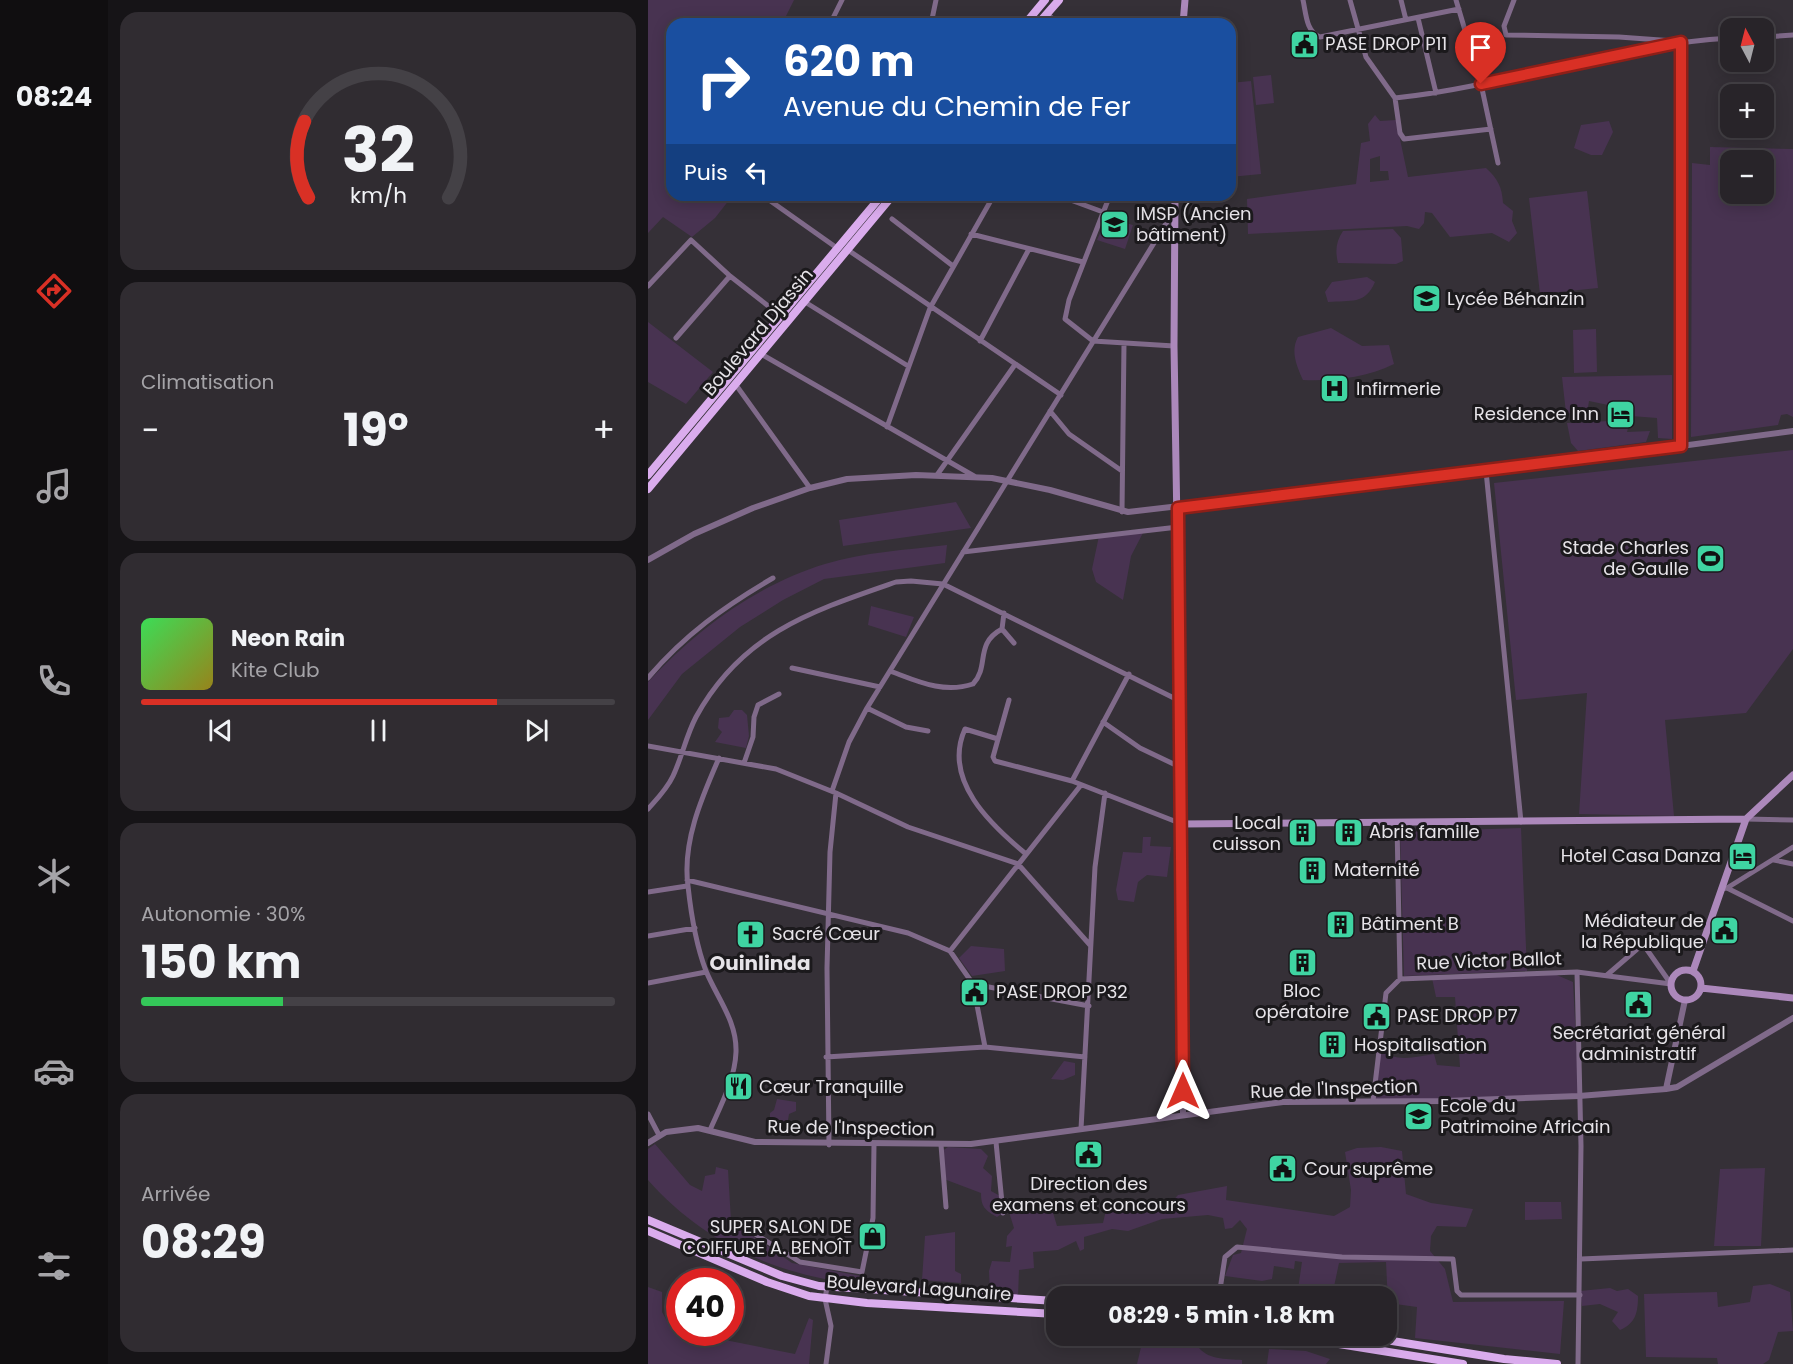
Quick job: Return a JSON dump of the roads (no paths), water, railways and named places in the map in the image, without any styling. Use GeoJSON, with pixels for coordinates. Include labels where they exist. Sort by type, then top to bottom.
{"type":"FeatureCollection","features":[{"type":"Feature","properties":{"kind":"highway"},"geometry":{"type":"LineString","coordinates":[[1030,18],[1046,0]]}},
{"type":"Feature","properties":{"kind":"highway"},"geometry":{"type":"LineString","coordinates":[[1043,18],[1059,0]]}},
{"type":"Feature","properties":{"kind":"highway","name":"Boulevard Djassin"},"geometry":{"type":"LineString","coordinates":[[648,475],[877,201]]}},
{"type":"Feature","properties":{"kind":"highway","name":"Boulevard Djassin"},"geometry":{"type":"LineString","coordinates":[[648,489],[889,201]]}},
{"type":"Feature","properties":{"kind":"highway","name":"Boulevard Lagunaire"},"geometry":{"type":"LineString","coordinates":[[648,1220],[782,1276],[827,1287],[1046,1300]]}},
{"type":"Feature","properties":{"kind":"highway","name":"Boulevard Lagunaire"},"geometry":{"type":"LineString","coordinates":[[648,1231],[780,1287],[825,1299],[1046,1313]]}},
{"type":"Feature","properties":{"kind":"highway"},"geometry":{"type":"LineString","coordinates":[[1397,1342],[1504,1359],[1557,1364]]}},
{"type":"Feature","properties":{"kind":"highway"},"geometry":{"type":"LineString","coordinates":[[1351,1346],[1463,1364]]}},
{"type":"Feature","properties":{"kind":"main road"},"geometry":{"type":"LineString","coordinates":[[1184,18],[1185,0]]}},
{"type":"Feature","properties":{"kind":"main road"},"geometry":{"type":"LineString","coordinates":[[1175,201],[1174,346],[1182,824],[1397,824],[1746,819]]}},
{"type":"Feature","properties":{"kind":"main road"},"geometry":{"type":"LineString","coordinates":[[1693,972],[1746,819],[1793,775]]}},
{"type":"Feature","properties":{"kind":"main road"},"geometry":{"type":"LineString","coordinates":[[1679,972],[1693,972],[1700,978],[1701,988],[1695,997],[1685,1000],[1676,996],[1671,984],[1679,972]]}},
{"type":"Feature","properties":{"kind":"main road"},"geometry":{"type":"LineString","coordinates":[[1701,988],[1793,998]]}},
{"type":"Feature","properties":{"kind":"street"},"geometry":{"type":"LineString","coordinates":[[833,18],[842,0]]}},
{"type":"Feature","properties":{"kind":"street"},"geometry":{"type":"LineString","coordinates":[[932,18],[936,0]]}},
{"type":"Feature","properties":{"kind":"street"},"geometry":{"type":"LineString","coordinates":[[1303,0],[1309,27],[1315,36],[1320,38],[1459,9]]}},
{"type":"Feature","properties":{"kind":"street"},"geometry":{"type":"LineString","coordinates":[[1350,0],[1366,57],[1395,98],[1400,133],[1404,139],[1491,129]]}},
{"type":"Feature","properties":{"kind":"street"},"geometry":{"type":"LineString","coordinates":[[1401,0],[1406,20]]}},
{"type":"Feature","properties":{"kind":"street"},"geometry":{"type":"LineString","coordinates":[[1456,0],[1481,84],[1498,163]]}},
{"type":"Feature","properties":{"kind":"street"},"geometry":{"type":"LineString","coordinates":[[1514,0],[1504,26],[1506,35],[1618,37],[1681,42]]}},
{"type":"Feature","properties":{"kind":"street"},"geometry":{"type":"LineString","coordinates":[[1047,14],[1052,18]]}},
{"type":"Feature","properties":{"kind":"street"},"geometry":{"type":"LineString","coordinates":[[1418,18],[1437,93]]}},
{"type":"Feature","properties":{"kind":"street"},"geometry":{"type":"LineString","coordinates":[[1774,36],[1793,35]]}},
{"type":"Feature","properties":{"kind":"street"},"geometry":{"type":"LineString","coordinates":[[1395,98],[1437,93],[1681,42],[1720,39]]}},
{"type":"Feature","properties":{"kind":"street"},"geometry":{"type":"LineString","coordinates":[[1681,42],[1681,446]]}},
{"type":"Feature","properties":{"kind":"street"},"geometry":{"type":"LineString","coordinates":[[770,201],[837,248]]}},
{"type":"Feature","properties":{"kind":"street"},"geometry":{"type":"LineString","coordinates":[[887,426],[930,308],[990,201]]}},
{"type":"Feature","properties":{"kind":"street"},"geometry":{"type":"LineString","coordinates":[[1082,201],[1103,212]]}},
{"type":"Feature","properties":{"kind":"street"},"geometry":{"type":"LineString","coordinates":[[1108,201],[1083,261],[1065,319],[1093,341],[1174,346]]}},
{"type":"Feature","properties":{"kind":"street"},"geometry":{"type":"LineString","coordinates":[[830,1145],[826,1056],[830,841],[834,792],[849,742],[890,670],[1174,209]]}},
{"type":"Feature","properties":{"kind":"street"},"geometry":{"type":"LineString","coordinates":[[892,219],[954,266]]}},
{"type":"Feature","properties":{"kind":"street"},"geometry":{"type":"LineString","coordinates":[[971,234],[1083,261]]}},
{"type":"Feature","properties":{"kind":"street"},"geometry":{"type":"LineString","coordinates":[[648,286],[691,240],[730,276],[782,316]]}},
{"type":"Feature","properties":{"kind":"street"},"geometry":{"type":"LineString","coordinates":[[980,341],[1029,249]]}},
{"type":"Feature","properties":{"kind":"street"},"geometry":{"type":"LineString","coordinates":[[848,250],[1014,366],[1060,395]]}},
{"type":"Feature","properties":{"kind":"street"},"geometry":{"type":"LineString","coordinates":[[676,338],[730,276]]}},
{"type":"Feature","properties":{"kind":"street"},"geometry":{"type":"LineString","coordinates":[[805,302],[908,366]]}},
{"type":"Feature","properties":{"kind":"street"},"geometry":{"type":"LineString","coordinates":[[1122,512],[1124,343]]}},
{"type":"Feature","properties":{"kind":"street"},"geometry":{"type":"LineString","coordinates":[[761,354],[974,476]]}},
{"type":"Feature","properties":{"kind":"street"},"geometry":{"type":"LineString","coordinates":[[938,475],[1014,366]]}},
{"type":"Feature","properties":{"kind":"street"},"geometry":{"type":"LineString","coordinates":[[736,385],[810,488]]}},
{"type":"Feature","properties":{"kind":"street"},"geometry":{"type":"LineString","coordinates":[[1050,411],[1069,434],[1122,471]]}},
{"type":"Feature","properties":{"kind":"street"},"geometry":{"type":"LineString","coordinates":[[648,560],[717,523],[810,488],[847,479],[938,475],[1008,480],[1122,512],[1178,508],[1486,471],[1793,431]]}},
{"type":"Feature","properties":{"kind":"street"},"geometry":{"type":"LineString","coordinates":[[1486,471],[1521,822]]}},
{"type":"Feature","properties":{"kind":"street"},"geometry":{"type":"LineString","coordinates":[[963,552],[1178,527]]}},
{"type":"Feature","properties":{"kind":"street"},"geometry":{"type":"LineString","coordinates":[[648,678],[682,641],[709,618],[773,578]]}},
{"type":"Feature","properties":{"kind":"street"},"geometry":{"type":"LineString","coordinates":[[648,809],[668,785],[698,715],[723,678],[777,630],[806,615],[896,582],[943,584],[1180,701]]}},
{"type":"Feature","properties":{"kind":"street"},"geometry":{"type":"LineString","coordinates":[[890,670],[932,686],[963,687],[977,680],[987,641],[1002,629],[1004,613]]}},
{"type":"Feature","properties":{"kind":"street"},"geometry":{"type":"LineString","coordinates":[[1002,629],[1014,644]]}},
{"type":"Feature","properties":{"kind":"street"},"geometry":{"type":"LineString","coordinates":[[792,668],[880,687]]}},
{"type":"Feature","properties":{"kind":"street"},"geometry":{"type":"LineString","coordinates":[[1072,781],[1129,674]]}},
{"type":"Feature","properties":{"kind":"street"},"geometry":{"type":"LineString","coordinates":[[744,763],[753,737],[754,717],[758,705],[779,694]]}},
{"type":"Feature","properties":{"kind":"street"},"geometry":{"type":"LineString","coordinates":[[1009,700],[993,757],[995,761],[1081,784],[1182,824],[1184,1114]]}},
{"type":"Feature","properties":{"kind":"street"},"geometry":{"type":"LineString","coordinates":[[867,708],[906,726],[928,731]]}},
{"type":"Feature","properties":{"kind":"street"},"geometry":{"type":"LineString","coordinates":[[1103,722],[1140,748],[1182,768]]}},
{"type":"Feature","properties":{"kind":"street"},"geometry":{"type":"LineString","coordinates":[[998,739],[965,729],[959,746],[959,765],[968,789],[989,820],[1026,854]]}},
{"type":"Feature","properties":{"kind":"street"},"geometry":{"type":"LineString","coordinates":[[648,746],[776,769],[834,792],[908,827],[1018,864],[1090,945]]}},
{"type":"Feature","properties":{"kind":"street"},"geometry":{"type":"LineString","coordinates":[[710,1130],[733,1071],[736,1046],[730,1020],[706,972],[687,883],[689,850],[697,812],[719,758]]}},
{"type":"Feature","properties":{"kind":"street"},"geometry":{"type":"LineString","coordinates":[[950,951],[1081,784]]}},
{"type":"Feature","properties":{"kind":"street"},"geometry":{"type":"LineString","coordinates":[[1081,1130],[1095,867],[1105,793]]}},
{"type":"Feature","properties":{"kind":"street"},"geometry":{"type":"LineString","coordinates":[[1746,819],[1793,820]]}},
{"type":"Feature","properties":{"kind":"street"},"geometry":{"type":"LineString","coordinates":[[1397,824],[1400,979]]}},
{"type":"Feature","properties":{"kind":"street"},"geometry":{"type":"LineString","coordinates":[[1724,888],[1793,847]]}},
{"type":"Feature","properties":{"kind":"street"},"geometry":{"type":"LineString","coordinates":[[1774,860],[1793,864]]}},
{"type":"Feature","properties":{"kind":"street"},"geometry":{"type":"LineString","coordinates":[[648,892],[687,883],[921,937],[950,951],[973,984],[985,1047]]}},
{"type":"Feature","properties":{"kind":"street"},"geometry":{"type":"LineString","coordinates":[[1724,888],[1793,921]]}},
{"type":"Feature","properties":{"kind":"street"},"geometry":{"type":"LineString","coordinates":[[648,936],[695,928]]}},
{"type":"Feature","properties":{"kind":"street"},"geometry":{"type":"LineString","coordinates":[[1607,975],[1643,944],[1671,984]]}},
{"type":"Feature","properties":{"kind":"street"},"geometry":{"type":"LineString","coordinates":[[648,983],[706,972]]}},
{"type":"Feature","properties":{"kind":"street"},"geometry":{"type":"LineString","coordinates":[[1577,972],[1581,1259],[1578,1364]]}},
{"type":"Feature","properties":{"kind":"street","name":"Rue Victor Ballot"},"geometry":{"type":"LineString","coordinates":[[1373,1101],[1385,1000],[1388,988],[1400,979],[1577,972],[1671,984]]}},
{"type":"Feature","properties":{"kind":"street"},"geometry":{"type":"LineString","coordinates":[[973,984],[1089,1006]]}},
{"type":"Feature","properties":{"kind":"street"},"geometry":{"type":"LineString","coordinates":[[1666,1089],[1685,1000]]}},
{"type":"Feature","properties":{"kind":"street","name":"Rue de l'Inspection"},"geometry":{"type":"LineString","coordinates":[[650,1141],[676,1130],[710,1130],[732,1138],[755,1142],[941,1145],[996,1142],[1283,1102],[1579,1096],[1666,1089],[1677,1087],[1793,1018]]}},
{"type":"Feature","properties":{"kind":"street"},"geometry":{"type":"LineString","coordinates":[[826,1056],[985,1047],[1085,1057]]}},
{"type":"Feature","properties":{"kind":"street"},"geometry":{"type":"LineString","coordinates":[[648,1114],[658,1136]]}},
{"type":"Feature","properties":{"kind":"street"},"geometry":{"type":"LineString","coordinates":[[996,1142],[1003,1213]]}},
{"type":"Feature","properties":{"kind":"street"},"geometry":{"type":"LineString","coordinates":[[755,1234],[800,1262],[862,1272],[873,1218],[874,1144]]}},
{"type":"Feature","properties":{"kind":"street"},"geometry":{"type":"LineString","coordinates":[[941,1145],[946,1207]]}},
{"type":"Feature","properties":{"kind":"street"},"geometry":{"type":"LineString","coordinates":[[1221,1286],[1225,1257],[1237,1247],[1342,1257],[1453,1259],[1457,1291],[1461,1295],[1580,1295]]}},
{"type":"Feature","properties":{"kind":"street"},"geometry":{"type":"LineString","coordinates":[[1581,1259],[1793,1250]]}},
{"type":"Feature","properties":{"kind":"street"},"geometry":{"type":"LineString","coordinates":[[826,1364],[831,1326],[825,1299],[827,1287]]}},
{"type":"Feature","properties":{"kind":"place","name":"PASE DROP P11"},"geometry":{"type":"Point","coordinates":[1304,44]}},
{"type":"Feature","properties":{"kind":"place","name":"IMSP (Ancien bâtiment)"},"geometry":{"type":"Point","coordinates":[1115,224]}},
{"type":"Feature","properties":{"kind":"place","name":"Lycée Béhanzin"},"geometry":{"type":"Point","coordinates":[1426,299]}},
{"type":"Feature","properties":{"kind":"place","name":"Infirmerie"},"geometry":{"type":"Point","coordinates":[1335,389]}},
{"type":"Feature","properties":{"kind":"place","name":"Residence Inn"},"geometry":{"type":"Point","coordinates":[1620,414]}},
{"type":"Feature","properties":{"kind":"place","name":"Stade Charles de Gaulle"},"geometry":{"type":"Point","coordinates":[1710,558]}},
{"type":"Feature","properties":{"kind":"place","name":"Abris famille"},"geometry":{"type":"Point","coordinates":[1348,832]}},
{"type":"Feature","properties":{"kind":"place","name":"Local cuisson"},"geometry":{"type":"Point","coordinates":[1302,833]}},
{"type":"Feature","properties":{"kind":"place","name":"Hotel Casa Danza"},"geometry":{"type":"Point","coordinates":[1742,856]}},
{"type":"Feature","properties":{"kind":"place","name":"Maternité"},"geometry":{"type":"Point","coordinates":[1313,870]}},
{"type":"Feature","properties":{"kind":"place","name":"Bâtiment B"},"geometry":{"type":"Point","coordinates":[1340,924]}},
{"type":"Feature","properties":{"kind":"place","name":"Médiateur de la République"},"geometry":{"type":"Point","coordinates":[1725,931]}},
{"type":"Feature","properties":{"kind":"place","name":"Sacré Cœur"},"geometry":{"type":"Point","coordinates":[751,934]}},
{"type":"Feature","properties":{"kind":"place","name":"Bloc opératoire"},"geometry":{"type":"Point","coordinates":[1302,962]}},
{"type":"Feature","properties":{"kind":"place","name":"PASE DROP P32"},"geometry":{"type":"Point","coordinates":[975,992]}},
{"type":"Feature","properties":{"kind":"place","name":"Secrétariat général administratif"},"geometry":{"type":"Point","coordinates":[1639,1004]}},
{"type":"Feature","properties":{"kind":"place","name":"PASE DROP P7"},"geometry":{"type":"Point","coordinates":[1376,1016]}},
{"type":"Feature","properties":{"kind":"place","name":"Hospitalisation"},"geometry":{"type":"Point","coordinates":[1333,1045]}},
{"type":"Feature","properties":{"kind":"place","name":"Cœur Tranquille"},"geometry":{"type":"Point","coordinates":[738,1087]}},
{"type":"Feature","properties":{"kind":"place","name":"Ecole du Patrimoine Africain"},"geometry":{"type":"Point","coordinates":[1419,1116]}},
{"type":"Feature","properties":{"kind":"place","name":"Direction des examens et concours"},"geometry":{"type":"Point","coordinates":[1089,1155]}},
{"type":"Feature","properties":{"kind":"place","name":"Cour suprême"},"geometry":{"type":"Point","coordinates":[1283,1169]}},
{"type":"Feature","properties":{"kind":"place","name":"SUPER SALON DE COIFFURE A. BENOÎT"},"geometry":{"type":"Point","coordinates":[873,1237]}},
{"type":"Feature","properties":{"kind":"district","name":"Ouinlinda"},"geometry":{"type":"Point","coordinates":[760,963]}}]}
